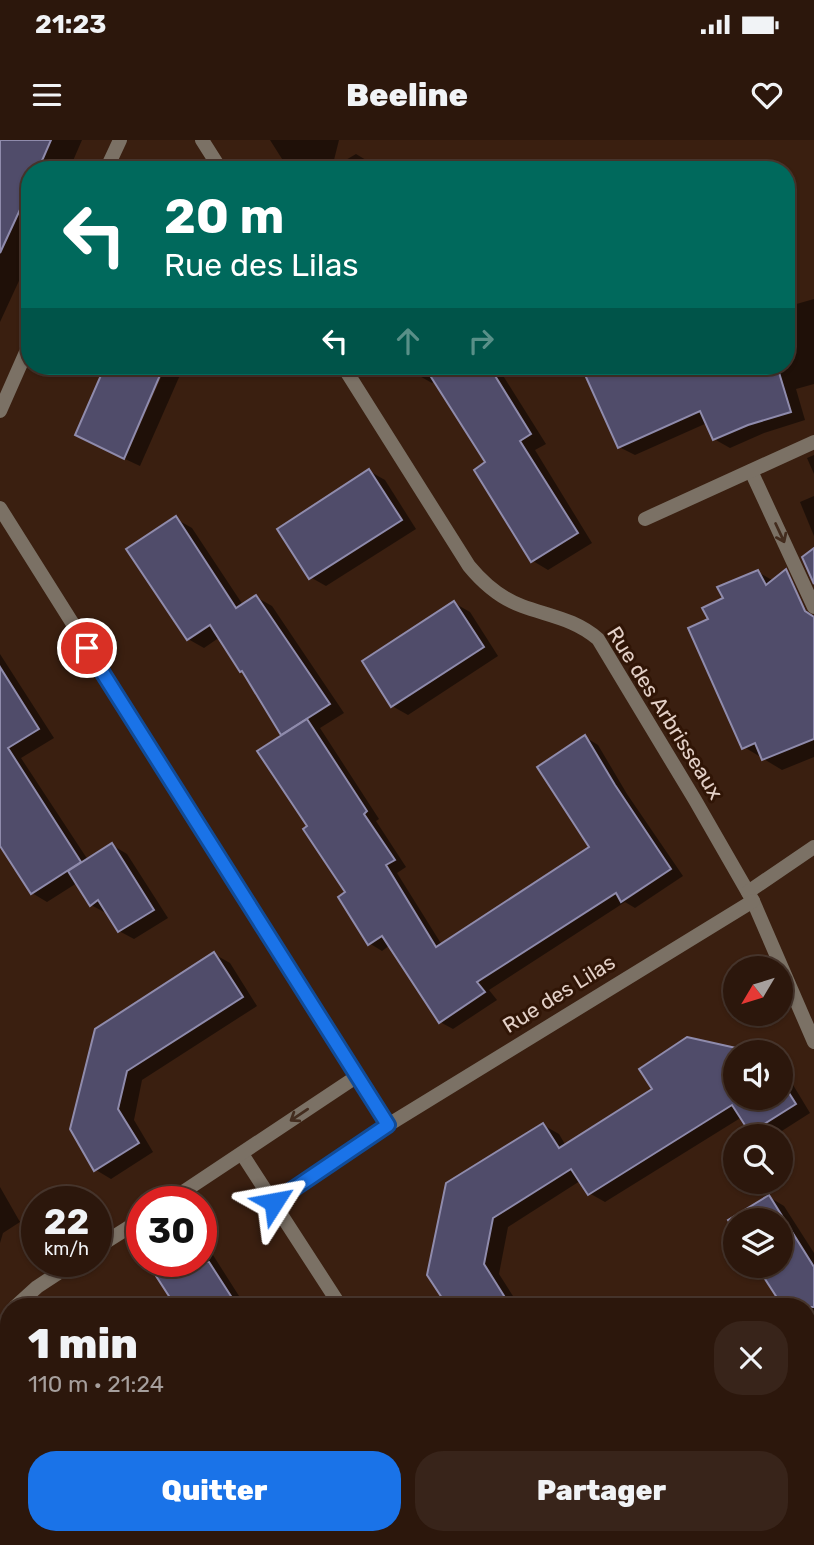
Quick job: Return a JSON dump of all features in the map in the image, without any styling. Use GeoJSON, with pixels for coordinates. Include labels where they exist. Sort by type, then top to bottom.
{"type":"FeatureCollection","features":[{"type":"Feature","properties":{"kind":"street"},"geometry":{"type":"LineString","coordinates":[[110,161],[120,140]]}},
{"type":"Feature","properties":{"kind":"street"},"geometry":{"type":"LineString","coordinates":[[202,140],[215,161]]}},
{"type":"Feature","properties":{"kind":"street"},"geometry":{"type":"LineString","coordinates":[[0,411],[21,364]]}},
{"type":"Feature","properties":{"kind":"street","name":"Rue des Arbrisseaux"},"geometry":{"type":"LineString","coordinates":[[349,375],[481,581],[509,600],[575,622],[598,639],[750,896],[814,1042]]}},
{"type":"Feature","properties":{"kind":"street"},"geometry":{"type":"LineString","coordinates":[[645,519],[814,442]]}},
{"type":"Feature","properties":{"kind":"street"},"geometry":{"type":"LineString","coordinates":[[751,471],[814,607]]}},
{"type":"Feature","properties":{"kind":"street"},"geometry":{"type":"LineString","coordinates":[[0,508],[388,1125]]}},
{"type":"Feature","properties":{"kind":"street","name":"Rue des Lilas"},"geometry":{"type":"LineString","coordinates":[[274,1202],[388,1125],[750,896],[814,847]]}},
{"type":"Feature","properties":{"kind":"street"},"geometry":{"type":"LineString","coordinates":[[193,1186],[356,1077]]}},
{"type":"Feature","properties":{"kind":"street"},"geometry":{"type":"LineString","coordinates":[[242,1154],[335,1298]]}},
{"type":"Feature","properties":{"kind":"street"},"geometry":{"type":"LineString","coordinates":[[25,1298],[52,1277]]}},
{"type":"Feature","properties":{"kind":"building"},"geometry":{"type":"Polygon","coordinates":[[[0,140],[51,140],[42,161],[21,161],[21,208],[0,253],[0,140]]]}},
{"type":"Feature","properties":{"kind":"building"},"geometry":{"type":"Polygon","coordinates":[[[101,375],[160,375],[124,459],[75,435],[101,375]]]}},
{"type":"Feature","properties":{"kind":"building"},"geometry":{"type":"Polygon","coordinates":[[[430,375],[495,375],[531,434],[520,441],[578,533],[531,562],[474,470],[485,462],[430,375]]]}},
{"type":"Feature","properties":{"kind":"building"},"geometry":{"type":"Polygon","coordinates":[[[585,375],[780,375],[791,412],[748,425],[713,440],[700,411],[618,448],[585,375]]]}},
{"type":"Feature","properties":{"kind":"building"},"geometry":{"type":"Polygon","coordinates":[[[369,469],[402,520],[309,579],[277,529],[369,469]]]}},
{"type":"Feature","properties":{"kind":"building"},"geometry":{"type":"Polygon","coordinates":[[[176,516],[236,608],[256,595],[330,704],[281,735],[210,625],[187,640],[126,549],[176,516]]]}},
{"type":"Feature","properties":{"kind":"building"},"geometry":{"type":"Polygon","coordinates":[[[814,548],[814,584],[802,557],[814,548]]]}},
{"type":"Feature","properties":{"kind":"building"},"geometry":{"type":"Polygon","coordinates":[[[786,569],[805,611],[814,617],[814,739],[762,760],[755,743],[742,749],[688,628],[708,619],[702,608],[723,598],[717,587],[758,570],[766,585],[786,569]]]}},
{"type":"Feature","properties":{"kind":"building"},"geometry":{"type":"Polygon","coordinates":[[[454,601],[484,647],[391,707],[362,661],[454,601]]]}},
{"type":"Feature","properties":{"kind":"building"},"geometry":{"type":"Polygon","coordinates":[[[0,667],[39,729],[8,748],[81,862],[31,894],[0,846],[0,667]]]}},
{"type":"Feature","properties":{"kind":"building"},"geometry":{"type":"Polygon","coordinates":[[[307,719],[367,811],[364,814],[395,860],[386,865],[436,947],[589,847],[537,767],[585,735],[671,869],[621,902],[616,893],[477,982],[485,992],[439,1023],[382,936],[368,945],[338,897],[345,892],[303,829],[307,826],[257,751],[307,719]]]}},
{"type":"Feature","properties":{"kind":"building"},"geometry":{"type":"Polygon","coordinates":[[[112,843],[154,910],[118,932],[98,900],[90,906],[68,871],[112,843]]]}},
{"type":"Feature","properties":{"kind":"building"},"geometry":{"type":"Polygon","coordinates":[[[214,952],[243,997],[127,1071],[118,1109],[139,1143],[94,1171],[70,1129],[95,1029],[214,952]]]}},
{"type":"Feature","properties":{"kind":"building"},"geometry":{"type":"Polygon","coordinates":[[[687,1037],[723,1045],[724,1110],[588,1195],[571,1169],[493,1218],[484,1264],[505,1298],[442,1298],[427,1275],[446,1183],[543,1123],[559,1148],[652,1089],[639,1069],[687,1037]]]}},
{"type":"Feature","properties":{"kind":"building"},"geometry":{"type":"Polygon","coordinates":[[[735,1110],[786,1110],[764,1124],[744,1124],[735,1110]]]}},
{"type":"Feature","properties":{"kind":"building"},"geometry":{"type":"Polygon","coordinates":[[[769,1195],[777,1208],[748,1208],[769,1195]]]}},
{"type":"Feature","properties":{"kind":"building"},"geometry":{"type":"Polygon","coordinates":[[[793,1233],[814,1267],[814,1298],[777,1298],[764,1278],[793,1278],[793,1233]]]}},
{"type":"Feature","properties":{"kind":"building"},"geometry":{"type":"Polygon","coordinates":[[[217,1274],[232,1298],[170,1298],[157,1277],[217,1277],[217,1274]]]}},
{"type":"Feature","properties":{"kind":"route"},"geometry":{"type":"LineString","coordinates":[[87,648],[388,1125],[274,1202]]}}]}
